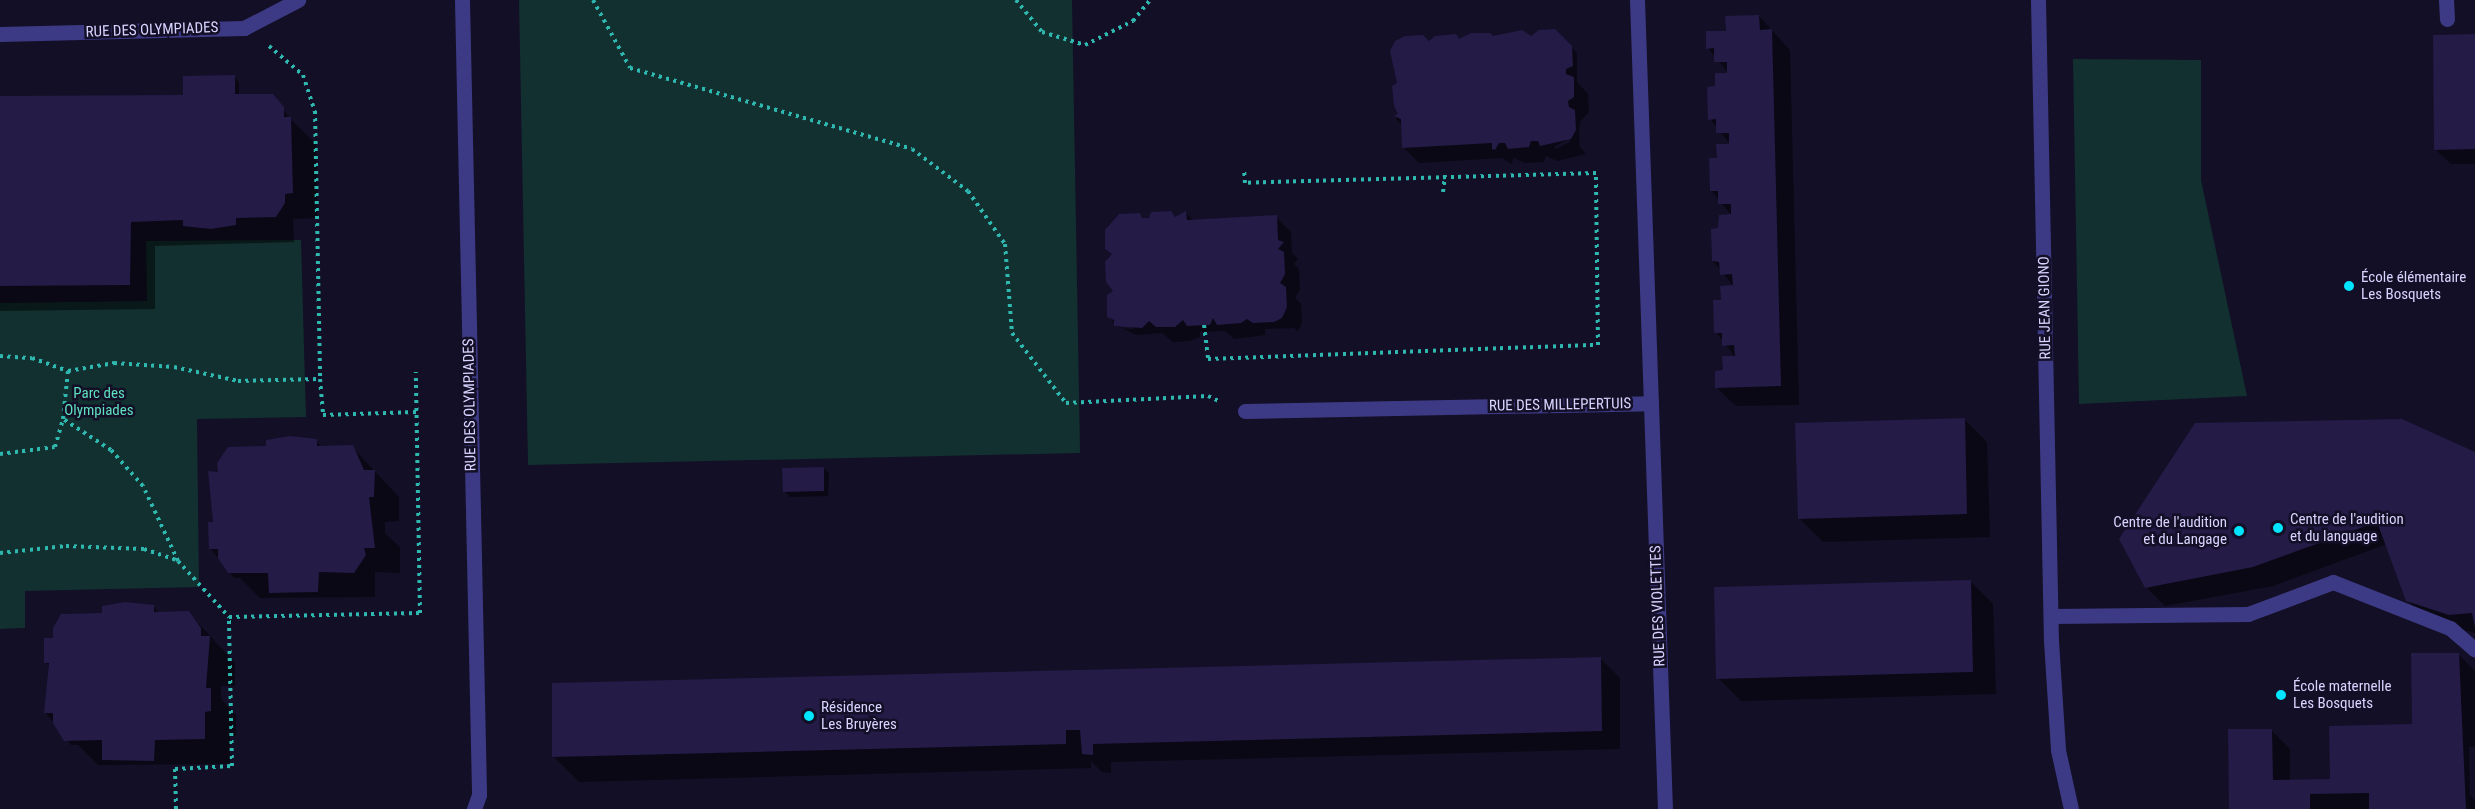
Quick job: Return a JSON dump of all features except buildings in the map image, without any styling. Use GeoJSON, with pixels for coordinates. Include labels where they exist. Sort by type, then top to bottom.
{"type":"FeatureCollection","features":[{"type":"Feature","properties":{"kind":"street","name":"RUE DES OLYMPIADES"},"geometry":{"type":"LineString","coordinates":[[0,34],[244,28],[298,0]]}},
{"type":"Feature","properties":{"kind":"street","name":"RUE DES OLYMPIADES"},"geometry":{"type":"LineString","coordinates":[[462,0],[479,795],[474,809]]}},
{"type":"Feature","properties":{"kind":"street","name":"RUE DES MILLEPERTUIS"},"geometry":{"type":"LineString","coordinates":[[1245,411],[1651,403],[1637,0]]}},
{"type":"Feature","properties":{"kind":"street","name":"RUE JEAN GIONO"},"geometry":{"type":"LineString","coordinates":[[2038,0],[2052,616],[2058,750],[2071,809]]}},
{"type":"Feature","properties":{"kind":"street"},"geometry":{"type":"LineString","coordinates":[[2446,0],[2447,19]]}},
{"type":"Feature","properties":{"kind":"street","name":"RUE DES VIOLETTES"},"geometry":{"type":"LineString","coordinates":[[1651,403],[1665,809]]}},
{"type":"Feature","properties":{"kind":"street"},"geometry":{"type":"LineString","coordinates":[[2052,616],[2248,614],[2333,582],[2450,628],[2475,650]]}},
{"type":"Feature","properties":{"kind":"path"},"geometry":{"type":"LineString","coordinates":[[593,0],[630,68],[912,149],[968,191],[1005,244],[1012,333],[1066,403],[1208,396],[1245,411]]}},
{"type":"Feature","properties":{"kind":"path"},"geometry":{"type":"LineString","coordinates":[[1016,0],[1042,32],[1085,45],[1133,21],[1150,0]]}},
{"type":"Feature","properties":{"kind":"path"},"geometry":{"type":"LineString","coordinates":[[257,45],[268,45],[303,75],[315,111],[320,379],[323,415],[417,412]]}},
{"type":"Feature","properties":{"kind":"path"},"geometry":{"type":"LineString","coordinates":[[1204,325],[1208,359],[1598,345],[1596,173],[1444,175],[1245,183],[1244,168]]}},
{"type":"Feature","properties":{"kind":"path"},"geometry":{"type":"LineString","coordinates":[[1443,192],[1444,175]]}},
{"type":"Feature","properties":{"kind":"path"},"geometry":{"type":"LineString","coordinates":[[0,356],[32,358],[68,371],[114,363],[174,367],[238,381],[320,379]]}},
{"type":"Feature","properties":{"kind":"path"},"geometry":{"type":"LineString","coordinates":[[0,454],[55,447],[63,419],[68,371]]}},
{"type":"Feature","properties":{"kind":"path"},"geometry":{"type":"LineString","coordinates":[[229,617],[420,613],[416,372]]}},
{"type":"Feature","properties":{"kind":"path"},"geometry":{"type":"LineString","coordinates":[[63,419],[111,450],[143,486],[178,561],[229,617],[232,766],[175,768],[176,809]]}},
{"type":"Feature","properties":{"kind":"path"},"geometry":{"type":"LineString","coordinates":[[0,553],[66,546],[144,549],[178,561]]}},
{"type":"Feature","properties":{"kind":"green space"},"geometry":{"type":"Polygon","coordinates":[[[519,0],[1072,0],[1080,453],[528,465],[519,0]]]}},
{"type":"Feature","properties":{"kind":"green space"},"geometry":{"type":"Polygon","coordinates":[[[2073,59],[2201,60],[2201,180],[2247,396],[2079,404],[2073,59]]]}},
{"type":"Feature","properties":{"kind":"green space","name":"Parc des Olympiades"},"geometry":{"type":"Polygon","coordinates":[[[301,240],[306,417],[197,419],[199,587],[25,591],[25,628],[0,629],[0,303],[147,301],[146,241],[301,240]]]}},
{"type":"Feature","properties":{"kind":"place","name":"École élémentaire Les Bosquets"},"geometry":{"type":"Point","coordinates":[2349,286]}},
{"type":"Feature","properties":{"kind":"place","name":"Centre de l'audition et du language"},"geometry":{"type":"Point","coordinates":[2278,528]}},
{"type":"Feature","properties":{"kind":"place","name":"Centre de l'audition et du Langage"},"geometry":{"type":"Point","coordinates":[2239,531]}},
{"type":"Feature","properties":{"kind":"place","name":"École maternelle Les Bosquets"},"geometry":{"type":"Point","coordinates":[2281,695]}},
{"type":"Feature","properties":{"kind":"place","name":"Résidence Les Bruyères"},"geometry":{"type":"Point","coordinates":[809,716]}}]}
